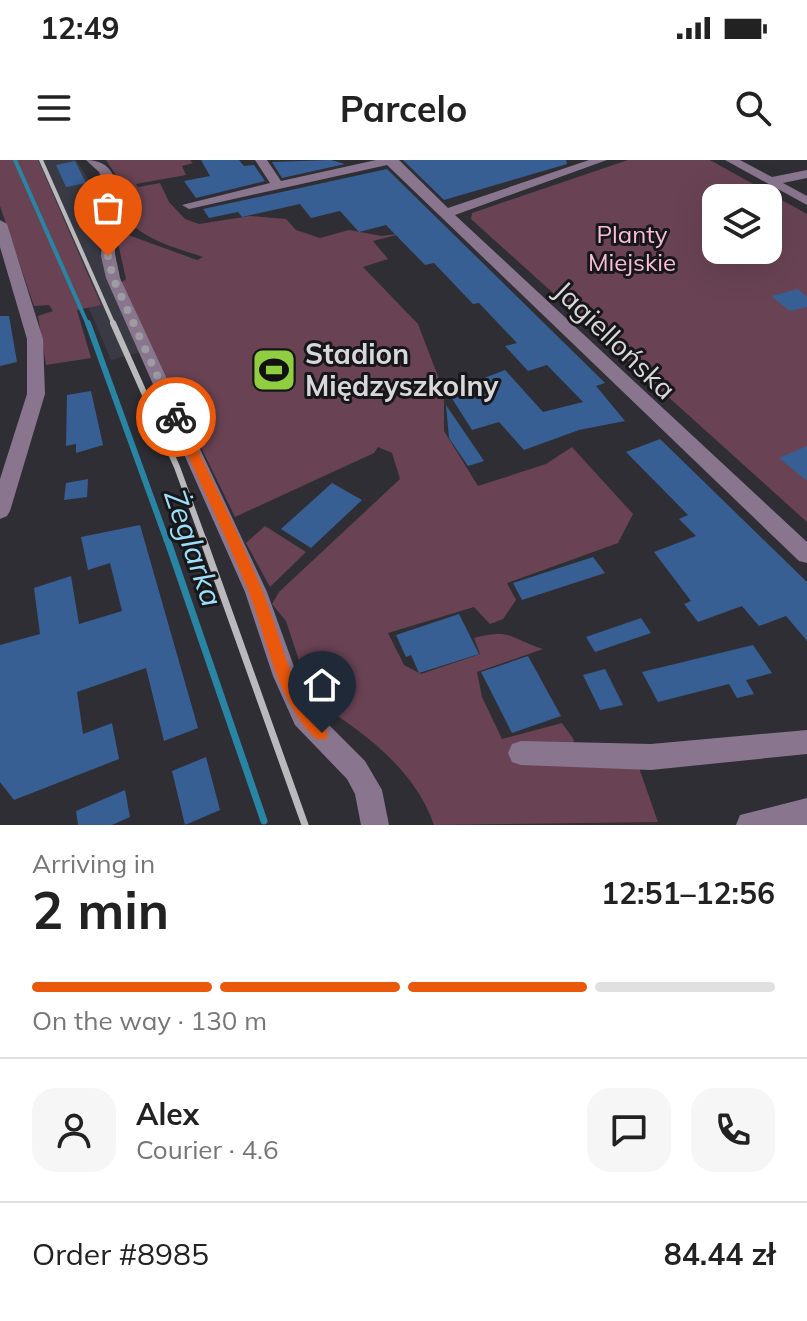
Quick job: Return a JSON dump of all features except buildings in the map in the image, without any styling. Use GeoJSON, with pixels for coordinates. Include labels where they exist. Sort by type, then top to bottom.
{"type":"FeatureCollection","features":[{"type":"Feature","properties":{"kind":"street"},"geometry":{"type":"LineString","coordinates":[[92,160],[104,170],[112,186],[108,245],[113,278],[256,592],[285,676],[304,717],[356,770],[368,790],[375,825]]}},
{"type":"Feature","properties":{"kind":"street"},"geometry":{"type":"LineString","coordinates":[[261,160],[278,185]]}},
{"type":"Feature","properties":{"kind":"street"},"geometry":{"type":"LineString","coordinates":[[189,205],[391,160]]}},
{"type":"Feature","properties":{"kind":"street","name":"Jagiellońska"},"geometry":{"type":"LineString","coordinates":[[391,160],[444,214],[807,555]]}},
{"type":"Feature","properties":{"kind":"street"},"geometry":{"type":"LineString","coordinates":[[444,214],[601,160]]}},
{"type":"Feature","properties":{"kind":"street"},"geometry":{"type":"LineString","coordinates":[[731,160],[807,201]]}},
{"type":"Feature","properties":{"kind":"street"},"geometry":{"type":"LineString","coordinates":[[772,181],[807,174]]}},
{"type":"Feature","properties":{"kind":"street"},"geometry":{"type":"LineString","coordinates":[[0,224],[9,282],[35,339],[36,394],[0,511]]}},
{"type":"Feature","properties":{"kind":"street"},"geometry":{"type":"LineString","coordinates":[[521,753],[651,757],[807,742]]}},
{"type":"Feature","properties":{"kind":"street"},"geometry":{"type":"LineString","coordinates":[[750,825],[807,812]]}},
{"type":"Feature","properties":{"kind":"shaded area"},"geometry":{"type":"Polygon","coordinates":[[[26,160],[76,160],[91,183],[99,181],[98,243],[106,275],[141,352],[111,360],[26,160]]]}},
{"type":"Feature","properties":{"kind":"green space"},"geometry":{"type":"Polygon","coordinates":[[[0,160],[38,160],[101,305],[77,310],[91,358],[46,365],[38,316],[53,311],[49,305],[34,306],[0,206],[0,160]]]}},
{"type":"Feature","properties":{"kind":"green space"},"geometry":{"type":"Polygon","coordinates":[[[106,160],[190,160],[193,163],[182,166],[186,175],[136,184],[138,187],[160,183],[169,202],[185,219],[199,224],[250,216],[286,219],[296,230],[320,238],[349,230],[382,236],[404,233],[373,241],[388,259],[363,267],[418,324],[444,392],[444,431],[478,486],[546,464],[572,447],[633,514],[618,543],[507,583],[516,600],[503,619],[490,624],[474,607],[388,633],[404,665],[421,674],[480,654],[474,638],[487,635],[504,634],[543,649],[477,672],[482,697],[502,739],[562,723],[574,740],[572,749],[639,768],[658,822],[434,825],[414,786],[400,768],[349,724],[312,700],[286,621],[272,604],[279,592],[400,479],[392,453],[378,447],[374,453],[235,517],[121,283],[126,279],[116,234],[120,232],[197,260],[203,257],[147,236],[129,222],[120,212],[123,186],[106,160]]]}},
{"type":"Feature","properties":{"kind":"green space","name":"Planty Miejskie"},"geometry":{"type":"Polygon","coordinates":[[[628,160],[710,160],[753,184],[702,184],[702,264],[782,264],[782,200],[807,214],[807,522],[471,219],[472,213],[628,160]]]}},
{"type":"Feature","properties":{"kind":"green space"},"geometry":{"type":"Polygon","coordinates":[[[265,526],[306,552],[270,587],[246,543],[265,526]]]}},
{"type":"Feature","properties":{"kind":"waterway","name":"Żeglarka"},"geometry":{"type":"LineString","coordinates":[[15,160],[88,325]]}},
{"type":"Feature","properties":{"kind":"waterway","name":"Żeglarka"},"geometry":{"type":"LineString","coordinates":[[88,323],[167,541]]}},
{"type":"Feature","properties":{"kind":"waterway","name":"Żeglarka"},"geometry":{"type":"LineString","coordinates":[[167,539],[264,821]]}},
{"type":"Feature","properties":{"kind":"railway"},"geometry":{"type":"LineString","coordinates":[[41,160],[114,325]]}},
{"type":"Feature","properties":{"kind":"railway"},"geometry":{"type":"LineString","coordinates":[[113,323],[177,467],[204,541]]}},
{"type":"Feature","properties":{"kind":"railway"},"geometry":{"type":"LineString","coordinates":[[203,539],[305,825]]}},
{"type":"Feature","properties":{"kind":"way so far"},"geometry":{"type":"LineString","coordinates":[[108,256],[113,278],[176,417]]}},
{"type":"Feature","properties":{"kind":"place","name":"Stadion Międzyszkolny"},"geometry":{"type":"Point","coordinates":[274,370]}},
{"type":"Feature","properties":{"kind":"route"},"geometry":{"type":"LineString","coordinates":[[176,417],[256,592],[285,676],[304,717],[322,733]]}}]}
